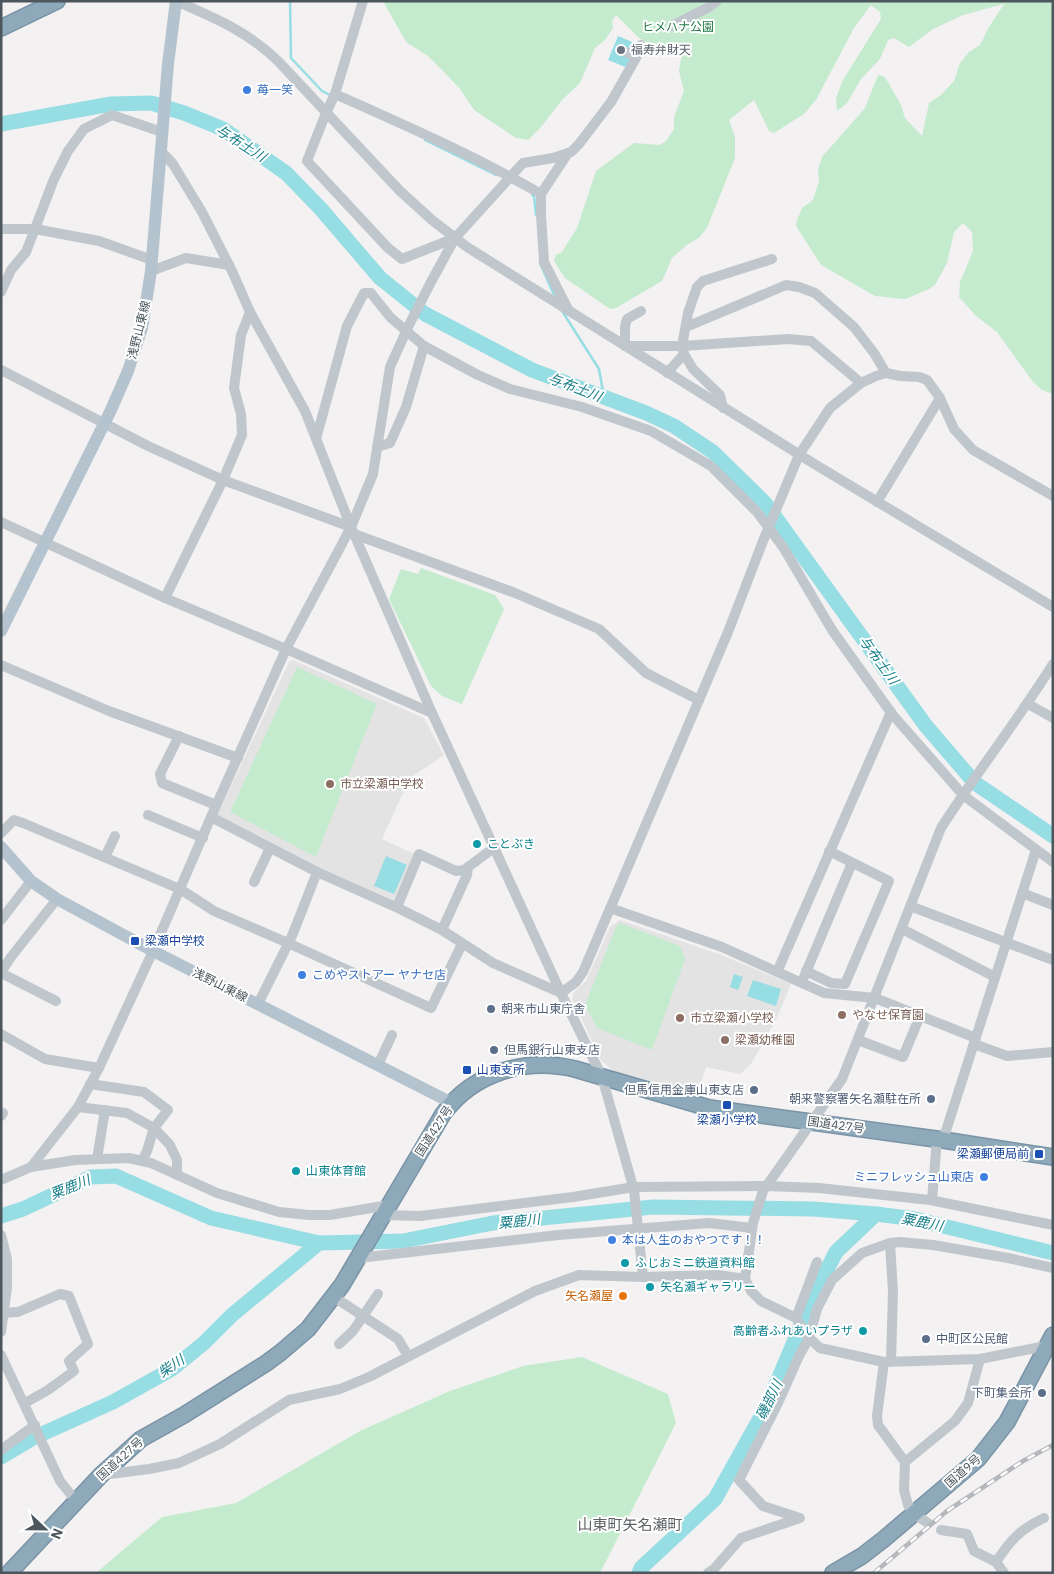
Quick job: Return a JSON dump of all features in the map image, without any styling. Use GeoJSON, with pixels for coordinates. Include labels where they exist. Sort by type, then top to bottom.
{"type":"FeatureCollection","features":[{"type":"Feature","properties":{"kind":"highway"},"geometry":{"type":"LineString","coordinates":[[1,23],[45,1]]}},
{"type":"Feature","properties":{"kind":"highway"},"geometry":{"type":"LineString","coordinates":[[1,28],[57,1]]}},
{"type":"Feature","properties":{"kind":"highway","name":"国道427号"},"geometry":{"type":"LineString","coordinates":[[8,1573],[101,1475],[141,1438],[184,1415],[280,1353],[308,1329],[334,1297],[360,1256],[438,1122],[452,1103],[463,1093],[496,1073],[520,1066],[555,1065],[709,1108],[940,1139],[1053,1157]]}},
{"type":"Feature","properties":{"kind":"highway","name":"国道9号"},"geometry":{"type":"LineString","coordinates":[[833,1573],[862,1556],[978,1459],[1007,1422],[1051,1341]]}},
{"type":"Feature","properties":{"kind":"main road","name":"浅野山東線"},"geometry":{"type":"LineString","coordinates":[[1,631],[105,424],[136,350],[147,305],[152,266],[167,78],[176,1]]}},
{"type":"Feature","properties":{"kind":"main road","name":"浅野山東線"},"geometry":{"type":"LineString","coordinates":[[1,847],[31,881],[57,899],[154,951],[452,1103]]}},
{"type":"Feature","properties":{"kind":"street"},"geometry":{"type":"LineString","coordinates":[[176,1],[227,23],[249,36],[278,61],[400,191],[455,238],[799,455],[1053,607]]}},
{"type":"Feature","properties":{"kind":"street"},"geometry":{"type":"LineString","coordinates":[[362,1],[335,94],[307,161],[388,248],[402,259],[455,238]]}},
{"type":"Feature","properties":{"kind":"street"},"geometry":{"type":"LineString","coordinates":[[672,26],[717,1]]}},
{"type":"Feature","properties":{"kind":"street"},"geometry":{"type":"LineString","coordinates":[[570,311],[544,262],[540,215],[541,194],[568,153],[579,144],[601,117],[631,54],[641,46]]}},
{"type":"Feature","properties":{"kind":"street"},"geometry":{"type":"LineString","coordinates":[[335,94],[438,141],[512,177],[541,194]]}},
{"type":"Feature","properties":{"kind":"street"},"geometry":{"type":"LineString","coordinates":[[1,292],[10,270],[26,252],[54,179],[68,151],[84,128],[112,115],[163,129]]}},
{"type":"Feature","properties":{"kind":"street"},"geometry":{"type":"LineString","coordinates":[[161,151],[173,164],[202,212],[250,312],[305,411],[352,531],[432,713],[561,993],[602,1077],[634,1189],[643,1277]]}},
{"type":"Feature","properties":{"kind":"street"},"geometry":{"type":"LineString","coordinates":[[30,1167],[78,1106],[99,1068],[154,951],[216,805],[286,649],[352,531],[373,474],[390,367],[407,328],[431,282],[455,238],[523,163],[553,158],[568,153]]}},
{"type":"Feature","properties":{"kind":"street"},"geometry":{"type":"LineString","coordinates":[[1,228],[35,229],[99,240],[152,266],[186,258],[229,265]]}},
{"type":"Feature","properties":{"kind":"street"},"geometry":{"type":"LineString","coordinates":[[667,373],[683,350],[688,313],[697,287],[703,281],[772,259]]}},
{"type":"Feature","properties":{"kind":"street"},"geometry":{"type":"LineString","coordinates":[[686,327],[786,285],[799,287],[814,293],[854,327],[874,353],[886,373]]}},
{"type":"Feature","properties":{"kind":"street"},"geometry":{"type":"LineString","coordinates":[[316,439],[347,326],[364,293],[371,293],[390,317],[407,328],[424,346],[478,375],[510,389],[582,407],[627,421],[651,431],[712,466],[769,525],[832,630],[890,712],[964,794],[1053,862]]}},
{"type":"Feature","properties":{"kind":"street"},"geometry":{"type":"LineString","coordinates":[[625,346],[625,326],[628,319],[641,311]]}},
{"type":"Feature","properties":{"kind":"street"},"geometry":{"type":"LineString","coordinates":[[165,598],[223,480],[242,435],[241,414],[234,388],[241,335],[250,312]]}},
{"type":"Feature","properties":{"kind":"street"},"geometry":{"type":"LineString","coordinates":[[625,346],[683,350],[788,339],[811,341],[862,383]]}},
{"type":"Feature","properties":{"kind":"street"},"geometry":{"type":"LineString","coordinates":[[377,447],[390,443],[406,407],[424,346]]}},
{"type":"Feature","properties":{"kind":"street"},"geometry":{"type":"LineString","coordinates":[[683,350],[693,369],[720,395],[723,408]]}},
{"type":"Feature","properties":{"kind":"street"},"geometry":{"type":"LineString","coordinates":[[1,370],[148,446],[223,480],[516,593],[599,628],[646,673],[699,700]]}},
{"type":"Feature","properties":{"kind":"street"},"geometry":{"type":"LineString","coordinates":[[561,993],[581,976],[732,623],[769,525],[799,455],[830,408],[862,383],[886,373],[919,377],[927,380],[940,398],[954,428],[973,450],[1053,496]]}},
{"type":"Feature","properties":{"kind":"street"},"geometry":{"type":"LineString","coordinates":[[877,502],[940,398]]}},
{"type":"Feature","properties":{"kind":"street"},"geometry":{"type":"LineString","coordinates":[[1,522],[165,598],[432,713]]}},
{"type":"Feature","properties":{"kind":"street"},"geometry":{"type":"LineString","coordinates":[[1051,1341],[980,1358],[887,1361],[820,1348],[809,1338],[796,1318],[761,1301],[751,1291],[745,1279],[752,1226],[765,1189],[842,1079],[941,828],[1028,704],[1053,664]]}},
{"type":"Feature","properties":{"kind":"street"},"geometry":{"type":"LineString","coordinates":[[1,665],[109,711],[238,758]]}},
{"type":"Feature","properties":{"kind":"street"},"geometry":{"type":"LineString","coordinates":[[1028,704],[1053,718]]}},
{"type":"Feature","properties":{"kind":"street"},"geometry":{"type":"LineString","coordinates":[[777,972],[890,712]]}},
{"type":"Feature","properties":{"kind":"street"},"geometry":{"type":"LineString","coordinates":[[179,736],[160,774],[162,783],[216,805]]}},
{"type":"Feature","properties":{"kind":"street"},"geometry":{"type":"LineString","coordinates":[[148,815],[203,838]]}},
{"type":"Feature","properties":{"kind":"street"},"geometry":{"type":"LineString","coordinates":[[211,817],[317,872],[397,907],[442,930],[493,963],[561,993]]}},
{"type":"Feature","properties":{"kind":"street"},"geometry":{"type":"LineString","coordinates":[[1,833],[14,820],[180,890],[214,911],[431,1008],[462,944]]}},
{"type":"Feature","properties":{"kind":"street"},"geometry":{"type":"LineString","coordinates":[[105,858],[115,836]]}},
{"type":"Feature","properties":{"kind":"street"},"geometry":{"type":"LineString","coordinates":[[397,907],[419,854],[456,871],[464,870],[495,847]]}},
{"type":"Feature","properties":{"kind":"street"},"geometry":{"type":"LineString","coordinates":[[254,882],[270,848]]}},
{"type":"Feature","properties":{"kind":"street"},"geometry":{"type":"LineString","coordinates":[[932,1200],[940,1139],[975,1041],[1005,942],[1036,850]]}},
{"type":"Feature","properties":{"kind":"street"},"geometry":{"type":"LineString","coordinates":[[806,971],[831,983],[845,984],[889,882],[829,851]]}},
{"type":"Feature","properties":{"kind":"street"},"geometry":{"type":"LineString","coordinates":[[801,983],[852,863]]}},
{"type":"Feature","properties":{"kind":"street"},"geometry":{"type":"LineString","coordinates":[[442,930],[467,875],[468,867]]}},
{"type":"Feature","properties":{"kind":"street"},"geometry":{"type":"LineString","coordinates":[[258,1004],[288,943],[317,872]]}},
{"type":"Feature","properties":{"kind":"street"},"geometry":{"type":"LineString","coordinates":[[1,920],[31,881]]}},
{"type":"Feature","properties":{"kind":"street"},"geometry":{"type":"LineString","coordinates":[[1022,893],[1053,904]]}},
{"type":"Feature","properties":{"kind":"street"},"geometry":{"type":"LineString","coordinates":[[56,1001],[1,973],[11,957],[57,899]]}},
{"type":"Feature","properties":{"kind":"street"},"geometry":{"type":"LineString","coordinates":[[910,906],[1053,960]]}},
{"type":"Feature","properties":{"kind":"street"},"geometry":{"type":"LineString","coordinates":[[610,908],[722,947],[824,992],[874,998],[920,1016],[1007,1056],[1053,1052]]}},
{"type":"Feature","properties":{"kind":"street"},"geometry":{"type":"LineString","coordinates":[[902,929],[995,977]]}},
{"type":"Feature","properties":{"kind":"street"},"geometry":{"type":"LineString","coordinates":[[858,1040],[903,1056],[920,1016]]}},
{"type":"Feature","properties":{"kind":"street"},"geometry":{"type":"LineString","coordinates":[[1,1034],[45,1059],[99,1068]]}},
{"type":"Feature","properties":{"kind":"street"},"geometry":{"type":"LineString","coordinates":[[378,1065],[392,1035]]}},
{"type":"Feature","properties":{"kind":"street"},"geometry":{"type":"LineString","coordinates":[[90,1084],[144,1092],[168,1110],[154,1128],[142,1161]]}},
{"type":"Feature","properties":{"kind":"street"},"geometry":{"type":"LineString","coordinates":[[78,1106],[127,1113],[154,1128],[170,1145],[177,1160],[177,1175]]}},
{"type":"Feature","properties":{"kind":"street"},"geometry":{"type":"LineString","coordinates":[[97,1159],[105,1110]]}},
{"type":"Feature","properties":{"kind":"street"},"geometry":{"type":"LineString","coordinates":[[1,1180],[30,1167],[75,1160],[129,1158],[151,1163],[217,1193],[279,1212],[325,1215],[385,1213],[420,1216],[634,1189],[819,1188],[932,1200],[1053,1225]]}},
{"type":"Feature","properties":{"kind":"street"},"geometry":{"type":"LineString","coordinates":[[360,1256],[639,1228],[709,1223],[752,1226]]}},
{"type":"Feature","properties":{"kind":"street"},"geometry":{"type":"LineString","coordinates":[[1,1235],[7,1259],[7,1288],[1,1332]]}},
{"type":"Feature","properties":{"kind":"street"},"geometry":{"type":"LineString","coordinates":[[890,1243],[893,1292],[887,1361],[877,1416],[878,1425],[905,1462],[904,1490],[908,1505],[914,1514],[928,1523]]}},
{"type":"Feature","properties":{"kind":"street"},"geometry":{"type":"LineString","coordinates":[[708,1573],[714,1569],[741,1538],[800,1518],[763,1506],[739,1480],[809,1338],[818,1309],[832,1280],[862,1252],[890,1243],[933,1245],[1053,1268]]}},
{"type":"Feature","properties":{"kind":"street"},"geometry":{"type":"LineString","coordinates":[[796,1318],[817,1262]]}},
{"type":"Feature","properties":{"kind":"street"},"geometry":{"type":"LineString","coordinates":[[101,1475],[179,1463],[220,1444],[289,1400],[340,1389],[535,1291],[579,1275],[643,1277],[718,1274],[745,1279]]}},
{"type":"Feature","properties":{"kind":"street"},"geometry":{"type":"LineString","coordinates":[[3,1313],[18,1312],[60,1294],[70,1296],[88,1344],[69,1361],[74,1371],[48,1390],[25,1403]]}},
{"type":"Feature","properties":{"kind":"street"},"geometry":{"type":"LineString","coordinates":[[339,1344],[354,1331],[378,1294]]}},
{"type":"Feature","properties":{"kind":"street"},"geometry":{"type":"LineString","coordinates":[[334,1297],[398,1339],[408,1356]]}},
{"type":"Feature","properties":{"kind":"street"},"geometry":{"type":"LineString","coordinates":[[1,1355],[45,1445],[60,1481],[76,1502]]}},
{"type":"Feature","properties":{"kind":"street"},"geometry":{"type":"LineString","coordinates":[[905,1462],[955,1421],[968,1403],[980,1358]]}},
{"type":"Feature","properties":{"kind":"street"},"geometry":{"type":"LineString","coordinates":[[1,1450],[35,1426]]}},
{"type":"Feature","properties":{"kind":"street"},"geometry":{"type":"LineString","coordinates":[[996,1562],[1011,1540],[1028,1525],[1044,1518]]}},
{"type":"Feature","properties":{"kind":"street"},"geometry":{"type":"LineString","coordinates":[[941,1530],[967,1534],[974,1551],[996,1562],[1004,1573]]}},
{"type":"Feature","properties":{"kind":"shaded area"},"geometry":{"type":"Polygon","coordinates":[[[293,660],[424,718],[444,755],[410,778],[382,839],[416,855],[394,902],[322,871],[220,817],[218,814],[289,662],[293,660]]]}},
{"type":"Feature","properties":{"kind":"shaded area"},"geometry":{"type":"Polygon","coordinates":[[[620,920],[721,955],[791,984],[776,1020],[751,1064],[740,1074],[706,1067],[696,1096],[619,1076],[619,1073],[601,1060],[572,999],[574,992],[586,981],[610,927],[620,920]]]}},
{"type":"Feature","properties":{"kind":"green space","name":"ヒメハナ公園"},"geometry":{"type":"Polygon","coordinates":[[[383,1],[1053,1],[1053,394],[1042,390],[1033,382],[997,332],[976,316],[959,297],[960,282],[973,251],[972,232],[963,223],[954,232],[947,263],[935,285],[905,299],[875,296],[821,265],[796,226],[802,208],[813,200],[819,181],[818,169],[822,157],[865,108],[878,75],[885,77],[901,105],[905,118],[922,136],[929,103],[941,95],[954,81],[960,63],[969,52],[980,45],[1004,4],[963,15],[933,29],[909,47],[894,38],[888,40],[880,59],[861,79],[847,103],[837,111],[836,98],[843,80],[881,19],[880,12],[871,5],[854,28],[816,100],[804,114],[774,133],[769,131],[754,100],[729,120],[735,137],[735,158],[707,228],[699,238],[688,244],[672,258],[662,281],[616,308],[610,309],[565,278],[554,261],[556,255],[562,252],[577,228],[596,171],[634,143],[660,145],[666,141],[674,129],[674,117],[684,91],[679,71],[682,53],[674,54],[640,39],[616,15],[612,21],[613,28],[605,40],[595,48],[580,83],[562,100],[528,140],[516,138],[474,110],[460,89],[428,56],[406,42],[383,1]]]}},
{"type":"Feature","properties":{"kind":"green space"},"geometry":{"type":"Polygon","coordinates":[[[421,568],[495,595],[504,609],[462,704],[442,696],[431,686],[389,599],[401,569],[418,574],[421,568]]]}},
{"type":"Feature","properties":{"kind":"green space"},"geometry":{"type":"Polygon","coordinates":[[[297,667],[377,704],[316,857],[230,812],[297,667]]]}},
{"type":"Feature","properties":{"kind":"green space"},"geometry":{"type":"Polygon","coordinates":[[[620,923],[680,946],[685,959],[652,1050],[597,1028],[585,1005],[616,927],[620,923]]]}},
{"type":"Feature","properties":{"kind":"green space"},"geometry":{"type":"Polygon","coordinates":[[[582,1357],[668,1394],[676,1423],[600,1573],[96,1573],[162,1517],[236,1503],[360,1431],[450,1391],[523,1366],[582,1357]]]}},
{"type":"Feature","properties":{"kind":"water"},"geometry":{"type":"Polygon","coordinates":[[[618,36],[637,44],[628,68],[608,60],[618,36]]]}},
{"type":"Feature","properties":{"kind":"water"},"geometry":{"type":"Polygon","coordinates":[[[386,856],[407,865],[394,894],[374,886],[386,856]]]}},
{"type":"Feature","properties":{"kind":"water"},"geometry":{"type":"Polygon","coordinates":[[[734,974],[743,977],[738,990],[730,987],[734,974]]]}},
{"type":"Feature","properties":{"kind":"water"},"geometry":{"type":"Polygon","coordinates":[[[753,980],[781,989],[776,1006],[747,996],[753,980]]]}},
{"type":"Feature","properties":{"kind":"waterway"},"geometry":{"type":"LineString","coordinates":[[290,1],[291,58],[322,91],[332,96]]}},
{"type":"Feature","properties":{"kind":"waterway","name":"与布土川"},"geometry":{"type":"LineString","coordinates":[[1,124],[111,104],[151,103],[184,113],[223,129],[286,173],[320,208],[380,278],[425,314],[532,370],[646,413],[674,426],[713,452],[765,503],[926,726],[975,783],[1053,836]]}},
{"type":"Feature","properties":{"kind":"waterway"},"geometry":{"type":"LineString","coordinates":[[425,140],[496,175]]}},
{"type":"Feature","properties":{"kind":"waterway"},"geometry":{"type":"LineString","coordinates":[[532,195],[534,196],[536,215]]}},
{"type":"Feature","properties":{"kind":"waterway"},"geometry":{"type":"LineString","coordinates":[[540,263],[555,297]]}},
{"type":"Feature","properties":{"kind":"waterway"},"geometry":{"type":"LineString","coordinates":[[562,311],[599,369],[604,397]]}},
{"type":"Feature","properties":{"kind":"waterway","name":"粟鹿川"},"geometry":{"type":"LineString","coordinates":[[1,1216],[23,1209],[91,1177],[116,1176],[211,1218],[319,1243],[403,1241],[493,1223],[653,1207],[813,1209],[915,1219],[1053,1253]]}},
{"type":"Feature","properties":{"kind":"waterway","name":"磯部川"},"geometry":{"type":"LineString","coordinates":[[639,1573],[641,1568],[715,1499],[767,1406],[813,1297],[836,1252],[876,1214]]}},
{"type":"Feature","properties":{"kind":"waterway","name":"柴川"},"geometry":{"type":"LineString","coordinates":[[1,1457],[33,1438],[113,1402],[172,1369],[204,1343],[232,1315],[319,1243]]}},
{"type":"Feature","properties":{"kind":"railway"},"geometry":{"type":"LineString","coordinates":[[874,1573],[947,1511],[1023,1461],[1053,1445]]}},
{"type":"Feature","properties":{"kind":"place","name":"福寿弁財天"},"geometry":{"type":"Point","coordinates":[621,50]}},
{"type":"Feature","properties":{"kind":"place","name":"苺一笑"},"geometry":{"type":"Point","coordinates":[247,90]}},
{"type":"Feature","properties":{"kind":"place","name":"市立梁瀬中学校"},"geometry":{"type":"Point","coordinates":[330,784]}},
{"type":"Feature","properties":{"kind":"place","name":"ことぶき"},"geometry":{"type":"Point","coordinates":[477,844]}},
{"type":"Feature","properties":{"kind":"place","name":"梁瀬中学校"},"geometry":{"type":"Point","coordinates":[135,941]}},
{"type":"Feature","properties":{"kind":"place","name":"こめやストアー ヤナセ店"},"geometry":{"type":"Point","coordinates":[302,975]}},
{"type":"Feature","properties":{"kind":"place","name":"朝来市山東庁舎"},"geometry":{"type":"Point","coordinates":[491,1009]}},
{"type":"Feature","properties":{"kind":"place","name":"やなせ保育園"},"geometry":{"type":"Point","coordinates":[842,1015]}},
{"type":"Feature","properties":{"kind":"place","name":"市立梁瀬小学校"},"geometry":{"type":"Point","coordinates":[680,1018]}},
{"type":"Feature","properties":{"kind":"place","name":"梁瀬幼稚園"},"geometry":{"type":"Point","coordinates":[725,1040]}},
{"type":"Feature","properties":{"kind":"place","name":"但馬銀行山東支店"},"geometry":{"type":"Point","coordinates":[494,1050]}},
{"type":"Feature","properties":{"kind":"place","name":"山東支所"},"geometry":{"type":"Point","coordinates":[467,1070]}},
{"type":"Feature","properties":{"kind":"place","name":"但馬信用金庫山東支店"},"geometry":{"type":"Point","coordinates":[754,1090]}},
{"type":"Feature","properties":{"kind":"place","name":"朝来警察署矢名瀬駐在所"},"geometry":{"type":"Point","coordinates":[931,1099]}},
{"type":"Feature","properties":{"kind":"place","name":"梁瀬小学校"},"geometry":{"type":"Point","coordinates":[727,1105]}},
{"type":"Feature","properties":{"kind":"place","name":"梁瀬郵便局前"},"geometry":{"type":"Point","coordinates":[1039,1154]}},
{"type":"Feature","properties":{"kind":"place","name":"山東体育館"},"geometry":{"type":"Point","coordinates":[296,1171]}},
{"type":"Feature","properties":{"kind":"place","name":"ミニフレッシュ山東店"},"geometry":{"type":"Point","coordinates":[984,1177]}},
{"type":"Feature","properties":{"kind":"place","name":"本は人生のおやつです！！"},"geometry":{"type":"Point","coordinates":[612,1240]}},
{"type":"Feature","properties":{"kind":"place","name":"ふじおミニ鉄道資料館"},"geometry":{"type":"Point","coordinates":[625,1263]}},
{"type":"Feature","properties":{"kind":"place","name":"矢名瀬ギャラリー"},"geometry":{"type":"Point","coordinates":[650,1287]}},
{"type":"Feature","properties":{"kind":"place","name":"矢名瀬屋"},"geometry":{"type":"Point","coordinates":[623,1296]}},
{"type":"Feature","properties":{"kind":"place","name":"高齢者ふれあいプラザ"},"geometry":{"type":"Point","coordinates":[863,1331]}},
{"type":"Feature","properties":{"kind":"place","name":"中町区公民館"},"geometry":{"type":"Point","coordinates":[926,1339]}},
{"type":"Feature","properties":{"kind":"place","name":"下町集会所"},"geometry":{"type":"Point","coordinates":[1042,1393]}},
{"type":"Feature","properties":{"kind":"district","name":"山東町矢名瀬町"},"geometry":{"type":"Point","coordinates":[630,1525]}}]}
